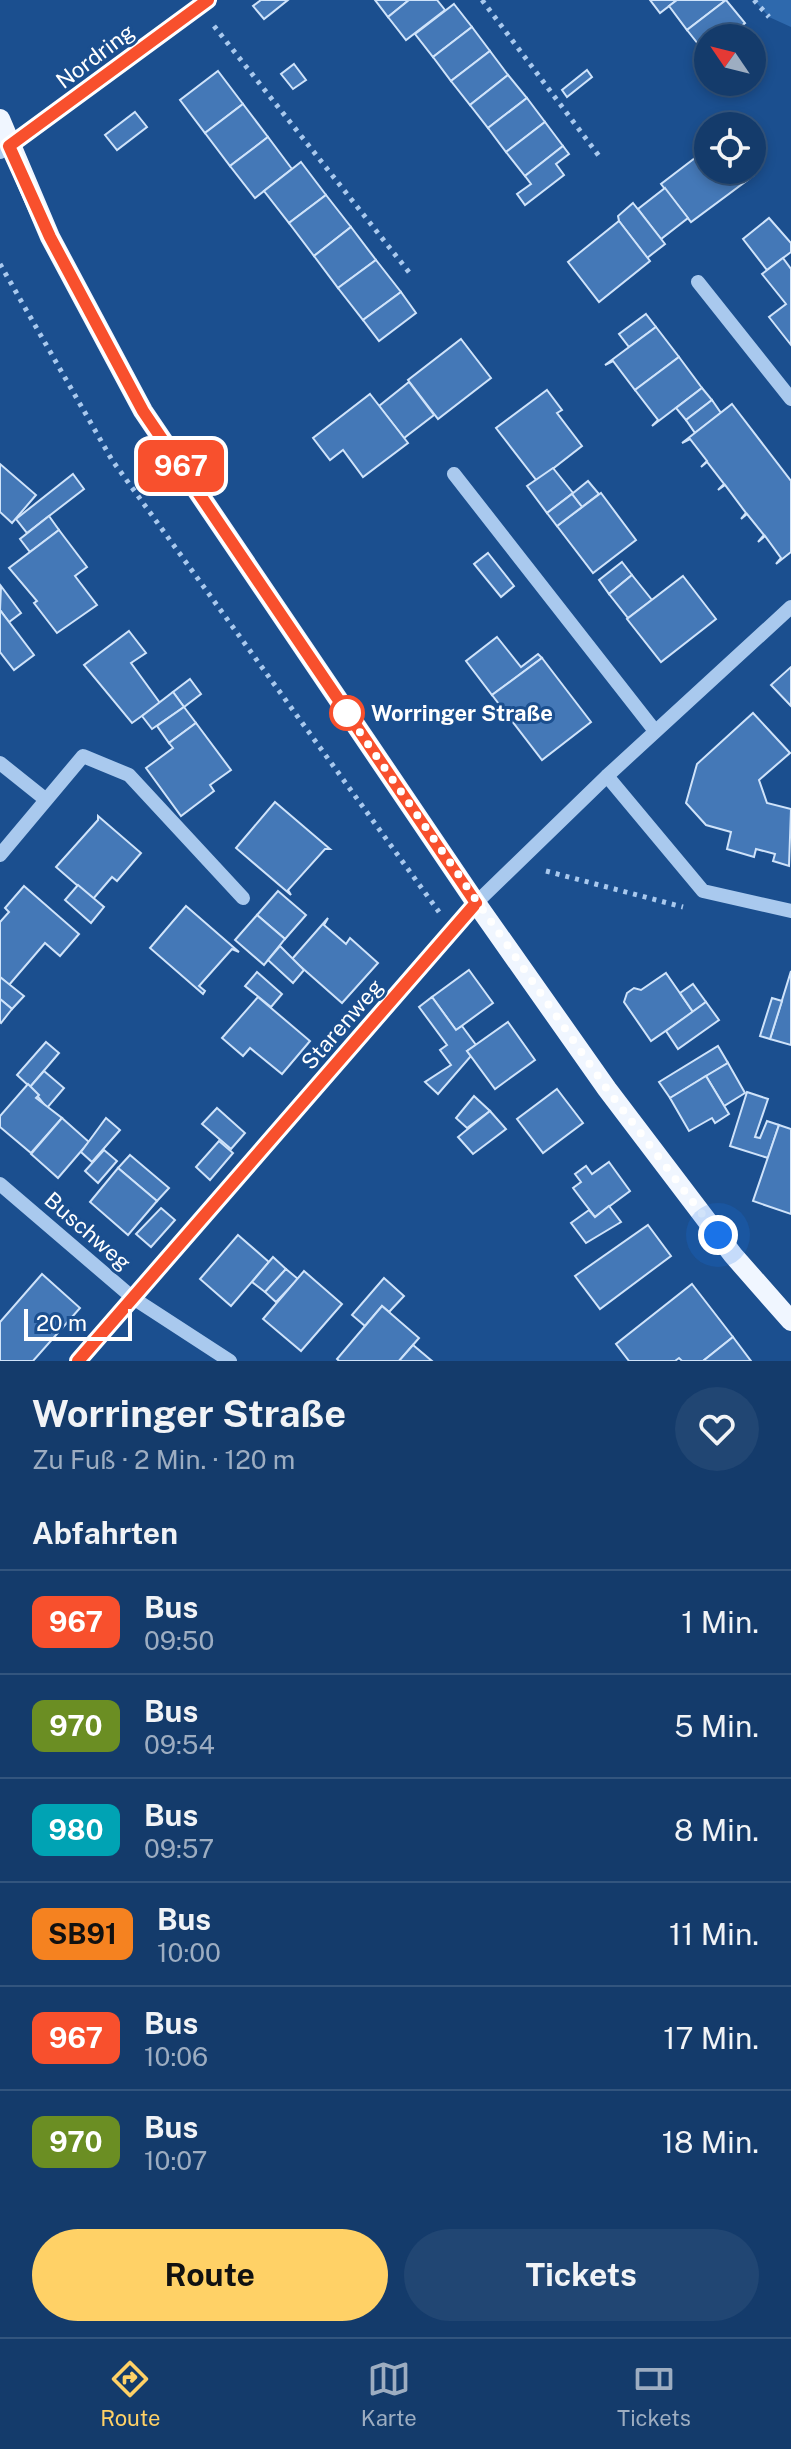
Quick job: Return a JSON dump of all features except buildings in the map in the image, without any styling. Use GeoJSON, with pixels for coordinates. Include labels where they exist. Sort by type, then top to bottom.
{"type":"FeatureCollection","features":[{"type":"Feature","properties":{"kind":"main road"},"geometry":{"type":"LineString","coordinates":[[0,119],[4,149],[143,411],[476,903],[607,1089],[733,1255],[791,1321]]}},
{"type":"Feature","properties":{"kind":"street","name":"Nordring"},"geometry":{"type":"LineString","coordinates":[[4,149],[203,3]]}},
{"type":"Feature","properties":{"kind":"street"},"geometry":{"type":"LineString","coordinates":[[698,282],[791,399]]}},
{"type":"Feature","properties":{"kind":"street"},"geometry":{"type":"LineString","coordinates":[[454,474],[655,731]]}},
{"type":"Feature","properties":{"kind":"street","name":"Starenweg"},"geometry":{"type":"LineString","coordinates":[[78,1361],[476,903],[607,776],[791,607]]}},
{"type":"Feature","properties":{"kind":"street"},"geometry":{"type":"LineString","coordinates":[[0,855],[83,756],[129,775],[243,898]]}},
{"type":"Feature","properties":{"kind":"street"},"geometry":{"type":"LineString","coordinates":[[0,763],[45,799]]}},
{"type":"Feature","properties":{"kind":"street"},"geometry":{"type":"LineString","coordinates":[[607,776],[703,891],[791,911]]}},
{"type":"Feature","properties":{"kind":"street","name":"Buschweg"},"geometry":{"type":"LineString","coordinates":[[0,1184],[133,1298],[230,1361]]}},
{"type":"Feature","properties":{"kind":"path"},"geometry":{"type":"LineString","coordinates":[[482,0],[602,160]]}},
{"type":"Feature","properties":{"kind":"path"},"geometry":{"type":"LineString","coordinates":[[754,0],[769,17]]}},
{"type":"Feature","properties":{"kind":"path"},"geometry":{"type":"LineString","coordinates":[[203,3],[412,276]]}},
{"type":"Feature","properties":{"kind":"path"},"geometry":{"type":"LineString","coordinates":[[0,264],[112,460],[445,921],[476,903]]}},
{"type":"Feature","properties":{"kind":"path"},"geometry":{"type":"LineString","coordinates":[[517,862],[690,909],[703,891]]}},
{"type":"Feature","properties":{"kind":"shaded area"},"geometry":{"type":"Polygon","coordinates":[[[754,0],[791,0],[791,27],[769,17],[754,0]]]}},
{"type":"Feature","properties":{"kind":"bus line","name":"967"},"geometry":{"type":"LineString","coordinates":[[78,1361],[476,903],[143,411],[50,237],[9,146],[208,0]]}},
{"type":"Feature","properties":{"kind":"place","name":"Worringer Straße"},"geometry":{"type":"Point","coordinates":[347,713]}},
{"type":"Feature","properties":{"kind":"route"},"geometry":{"type":"LineString","coordinates":[[347,713],[341,705],[607,1089],[718,1235]]}}]}
